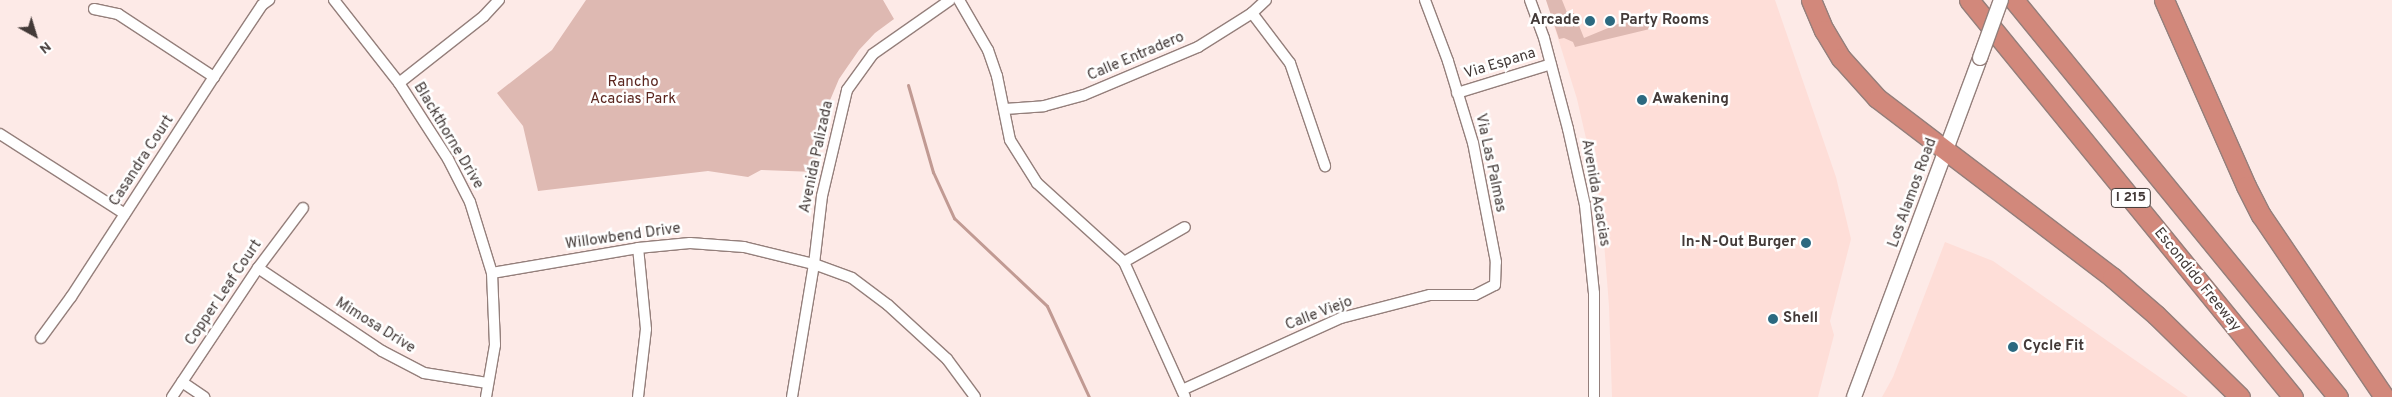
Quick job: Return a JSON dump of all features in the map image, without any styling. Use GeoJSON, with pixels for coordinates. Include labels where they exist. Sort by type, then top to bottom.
{"type":"FeatureCollection","features":[{"type":"Feature","properties":{"kind":"highway"},"geometry":{"type":"LineString","coordinates":[[1811,0],[1824,30],[1841,58],[1877,98],[2112,277],[2156,315],[2240,397]]}},
{"type":"Feature","properties":{"kind":"highway","name":"Escondido Freeway"},"geometry":{"type":"LineString","coordinates":[[1968,0],[2293,397]]}},
{"type":"Feature","properties":{"kind":"highway","name":"I 215"},"geometry":{"type":"LineString","coordinates":[[2014,0],[2338,397]]}},
{"type":"Feature","properties":{"kind":"highway"},"geometry":{"type":"LineString","coordinates":[[2164,0],[2246,186],[2261,215],[2384,397]]}},
{"type":"Feature","properties":{"kind":"main road","name":"Los Alamos Road"},"geometry":{"type":"LineString","coordinates":[[1854,397],[1947,151],[2001,0]]}},
{"type":"Feature","properties":{"kind":"street","name":"Casandra Court"},"geometry":{"type":"LineString","coordinates":[[41,338],[71,297],[262,5],[269,0]]}},
{"type":"Feature","properties":{"kind":"street","name":"Blackthorne Drive"},"geometry":{"type":"LineString","coordinates":[[334,0],[399,83],[448,159],[470,202],[492,273],[495,345],[486,397]]}},
{"type":"Feature","properties":{"kind":"street"},"geometry":{"type":"LineString","coordinates":[[399,83],[484,16],[498,0]]}},
{"type":"Feature","properties":{"kind":"street","name":"Avenida Palizada"},"geometry":{"type":"LineString","coordinates":[[792,397],[814,264],[822,196],[847,90],[873,54],[950,0]]}},
{"type":"Feature","properties":{"kind":"street"},"geometry":{"type":"LineString","coordinates":[[959,0],[988,50],[1005,109],[1010,140],[1037,183],[1124,262],[1184,393]]}},
{"type":"Feature","properties":{"kind":"street","name":"Calle Entradero"},"geometry":{"type":"LineString","coordinates":[[1005,109],[1044,106],[1084,95],[1198,47],[1252,14],[1266,0]]}},
{"type":"Feature","properties":{"kind":"street","name":"Via Las Palmas"},"geometry":{"type":"LineString","coordinates":[[1425,0],[1458,93],[1473,143],[1496,262],[1495,285],[1475,294]]}},
{"type":"Feature","properties":{"kind":"street","name":"Avenida Acacias"},"geometry":{"type":"LineString","coordinates":[[1530,0],[1551,64],[1585,205],[1594,293],[1594,397]]}},
{"type":"Feature","properties":{"kind":"street"},"geometry":{"type":"LineString","coordinates":[[94,9],[118,14],[214,77]]}},
{"type":"Feature","properties":{"kind":"street"},"geometry":{"type":"LineString","coordinates":[[1252,14],[1290,63],[1325,166]]}},
{"type":"Feature","properties":{"kind":"street","name":"Via Espana"},"geometry":{"type":"LineString","coordinates":[[1458,93],[1551,64]]}},
{"type":"Feature","properties":{"kind":"street"},"geometry":{"type":"LineString","coordinates":[[0,134],[125,214]]}},
{"type":"Feature","properties":{"kind":"street","name":"Copper Leaf Court"},"geometry":{"type":"LineString","coordinates":[[172,397],[258,268],[303,208]]}},
{"type":"Feature","properties":{"kind":"street"},"geometry":{"type":"LineString","coordinates":[[1124,262],[1185,226]]}},
{"type":"Feature","properties":{"kind":"street","name":"Willowbend Drive"},"geometry":{"type":"LineString","coordinates":[[492,273],[638,248],[690,243],[744,247],[814,264],[852,278],[888,304],[947,359],[975,397]]}},
{"type":"Feature","properties":{"kind":"street"},"geometry":{"type":"LineString","coordinates":[[638,248],[646,329],[638,397]]}},
{"type":"Feature","properties":{"kind":"street","name":"Mimosa Drive"},"geometry":{"type":"LineString","coordinates":[[258,268],[382,350],[424,373],[487,383]]}},
{"type":"Feature","properties":{"kind":"street","name":"Calle Viejo"},"geometry":{"type":"LineString","coordinates":[[1184,393],[1341,318],[1430,295],[1475,294]]}},
{"type":"Feature","properties":{"kind":"street"},"geometry":{"type":"LineString","coordinates":[[182,382],[204,397]]}},
{"type":"Feature","properties":{"kind":"shaded area"},"geometry":{"type":"Polygon","coordinates":[[[1546,0],[1775,0],[1836,177],[1851,239],[1830,321],[1834,335],[1818,397],[1612,397],[1609,306],[1601,204],[1577,99],[1546,0]]]}},
{"type":"Feature","properties":{"kind":"shaded area"},"geometry":{"type":"Polygon","coordinates":[[[1945,242],[1993,261],[2188,397],[1882,397],[1893,377],[1945,242]]]}},
{"type":"Feature","properties":{"kind":"green space","name":"Rancho Acacias Park"},"geometry":{"type":"Polygon","coordinates":[[[586,0],[883,0],[894,19],[875,33],[859,50],[839,79],[828,105],[815,172],[761,170],[748,177],[708,171],[538,191],[523,126],[497,93],[552,50],[586,0]]]}},
{"type":"Feature","properties":{"kind":"green space"},"geometry":{"type":"Polygon","coordinates":[[[1546,0],[1562,0],[1568,15],[1574,13],[1584,38],[1630,19],[1633,26],[1650,19],[1654,28],[1575,47],[1573,42],[1564,38],[1559,39],[1546,0]]]}},
{"type":"Feature","properties":{"kind":"waterway"},"geometry":{"type":"LineString","coordinates":[[908,85],[933,172],[954,218],[1047,306],[1089,397]]}},
{"type":"Feature","properties":{"kind":"place","name":"Arcade"},"geometry":{"type":"Point","coordinates":[1590,21]}},
{"type":"Feature","properties":{"kind":"place","name":"Party Rooms"},"geometry":{"type":"Point","coordinates":[1610,21]}},
{"type":"Feature","properties":{"kind":"place","name":"Awakening"},"geometry":{"type":"Point","coordinates":[1642,100]}},
{"type":"Feature","properties":{"kind":"place","name":"In-N-Out Burger"},"geometry":{"type":"Point","coordinates":[1806,243]}},
{"type":"Feature","properties":{"kind":"place","name":"Shell"},"geometry":{"type":"Point","coordinates":[1773,319]}},
{"type":"Feature","properties":{"kind":"place","name":"Cycle Fit"},"geometry":{"type":"Point","coordinates":[2013,347]}}]}
